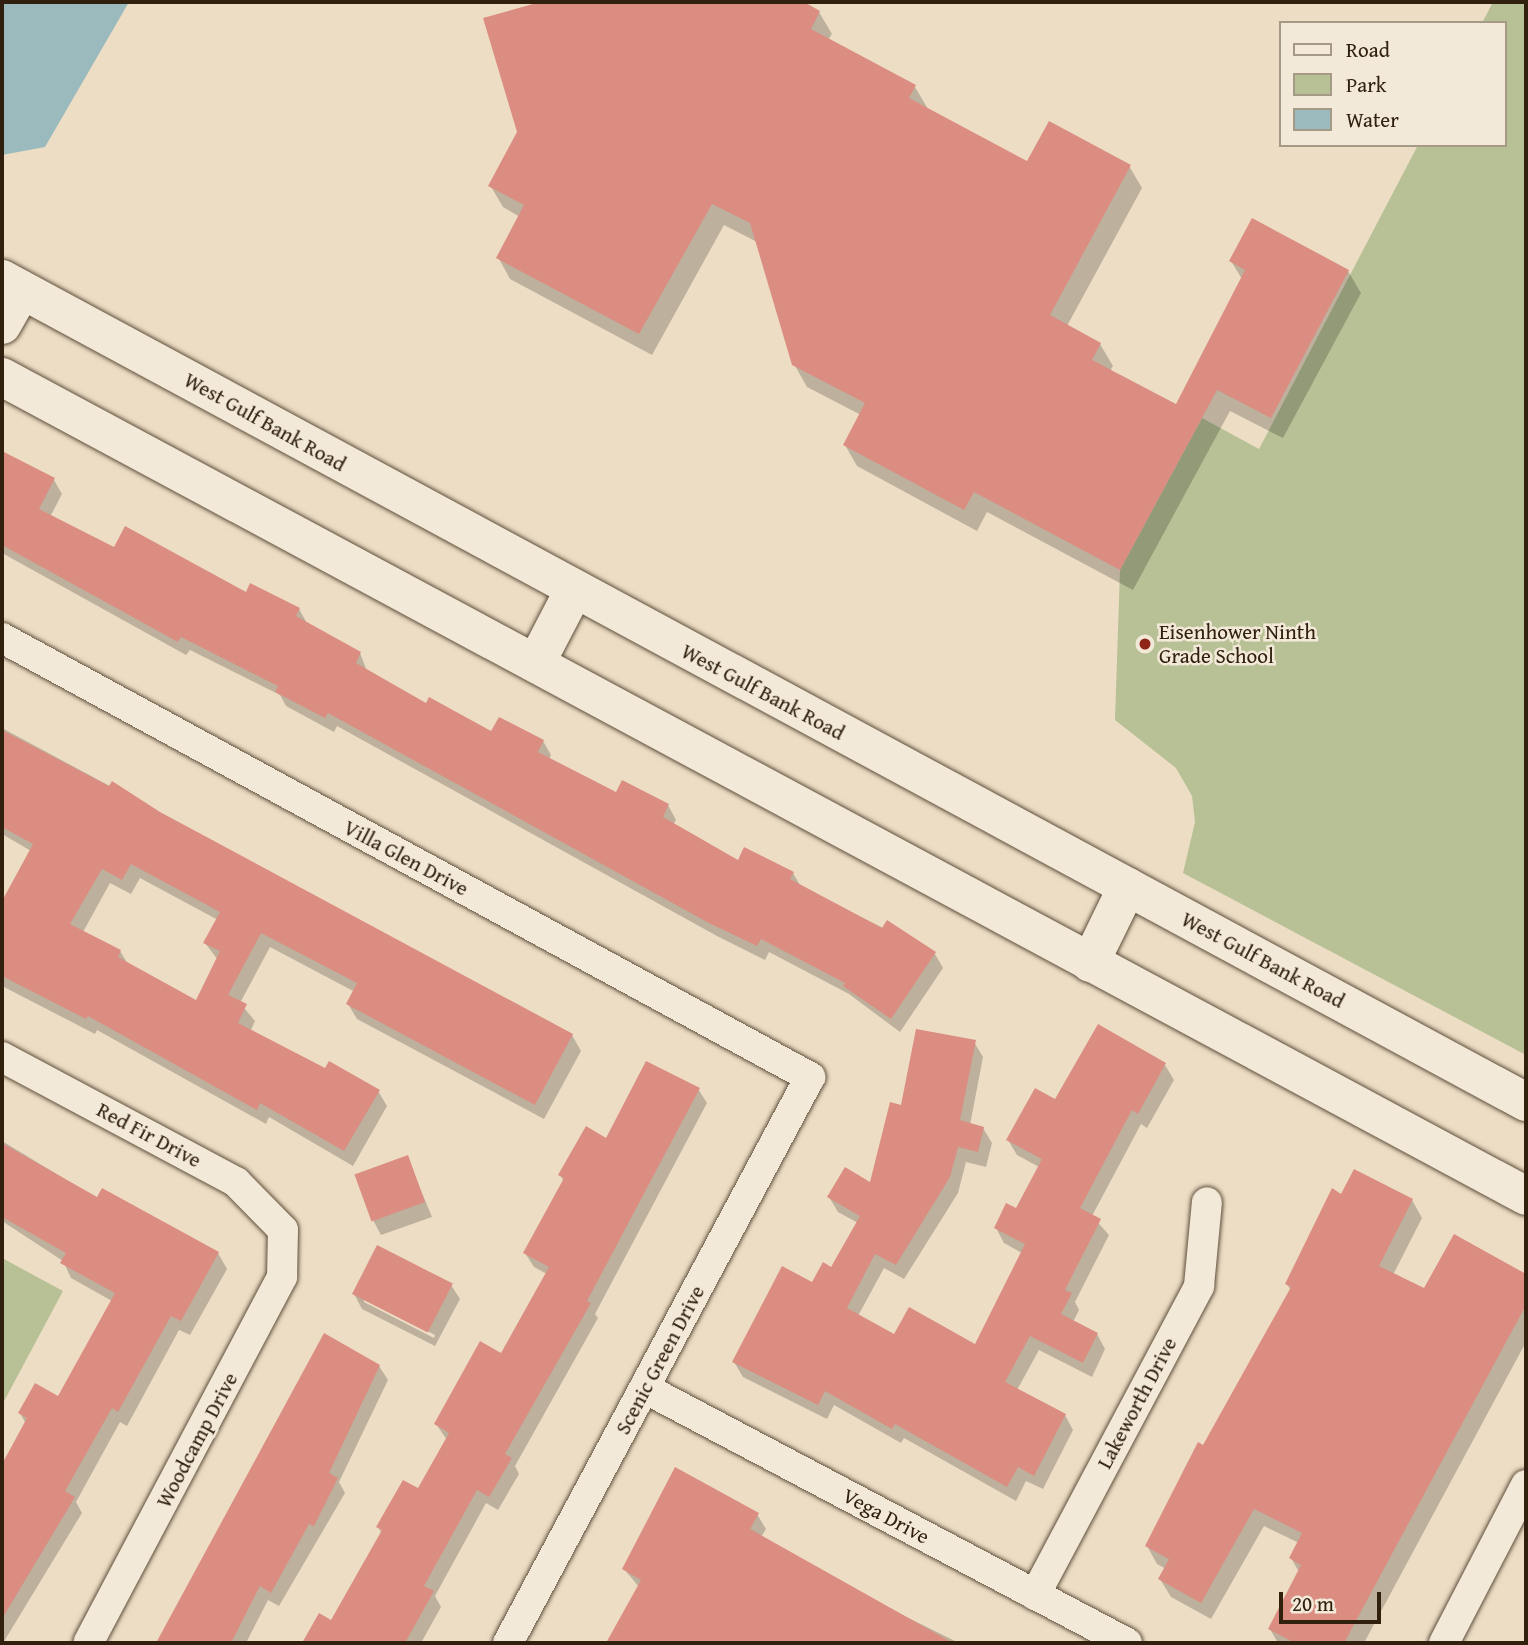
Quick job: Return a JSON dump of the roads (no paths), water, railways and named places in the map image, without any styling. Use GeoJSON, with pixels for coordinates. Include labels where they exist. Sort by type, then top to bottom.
{"type":"FeatureCollection","features":[{"type":"Feature","properties":{"kind":"main road"},"geometry":{"type":"LineString","coordinates":[[2,325],[12,284]]}},
{"type":"Feature","properties":{"kind":"main road","name":"West Gulf Bank Road"},"geometry":{"type":"LineString","coordinates":[[12,284],[1526,1102]]}},
{"type":"Feature","properties":{"kind":"main road"},"geometry":{"type":"LineString","coordinates":[[2,377],[1526,1196]]}},
{"type":"Feature","properties":{"kind":"main road"},"geometry":{"type":"LineString","coordinates":[[536,663],[574,590]]}},
{"type":"Feature","properties":{"kind":"main road"},"geometry":{"type":"LineString","coordinates":[[1090,963],[1127,887]]}},
{"type":"Feature","properties":{"kind":"street","name":"Villa Glen Drive"},"geometry":{"type":"LineString","coordinates":[[2,638],[810,1077]]}},
{"type":"Feature","properties":{"kind":"street","name":"Red Fir Drive"},"geometry":{"type":"LineString","coordinates":[[2,1057],[236,1182],[283,1230]]}},
{"type":"Feature","properties":{"kind":"street","name":"Scenic Green Drive"},"geometry":{"type":"LineString","coordinates":[[508,1643],[646,1389],[810,1077]]}},
{"type":"Feature","properties":{"kind":"street","name":"Lakeworth Drive"},"geometry":{"type":"LineString","coordinates":[[1035,1595],[1199,1286],[1207,1202]]}},
{"type":"Feature","properties":{"kind":"street","name":"Woodcamp Drive"},"geometry":{"type":"LineString","coordinates":[[88,1643],[282,1277],[283,1230]]}},
{"type":"Feature","properties":{"kind":"street","name":"Vega Drive"},"geometry":{"type":"LineString","coordinates":[[646,1389],[1127,1643]]}},
{"type":"Feature","properties":{"kind":"street"},"geometry":{"type":"LineString","coordinates":[[1444,1643],[1526,1485]]}},
{"type":"Feature","properties":{"kind":"water"},"geometry":{"type":"Polygon","coordinates":[[[2,2],[129,2],[45,147],[2,155],[2,2]]]}},
{"type":"Feature","properties":{"kind":"place","name":"Eisenhower Ninth Grade School"},"geometry":{"type":"Point","coordinates":[1145,644]}}]}
